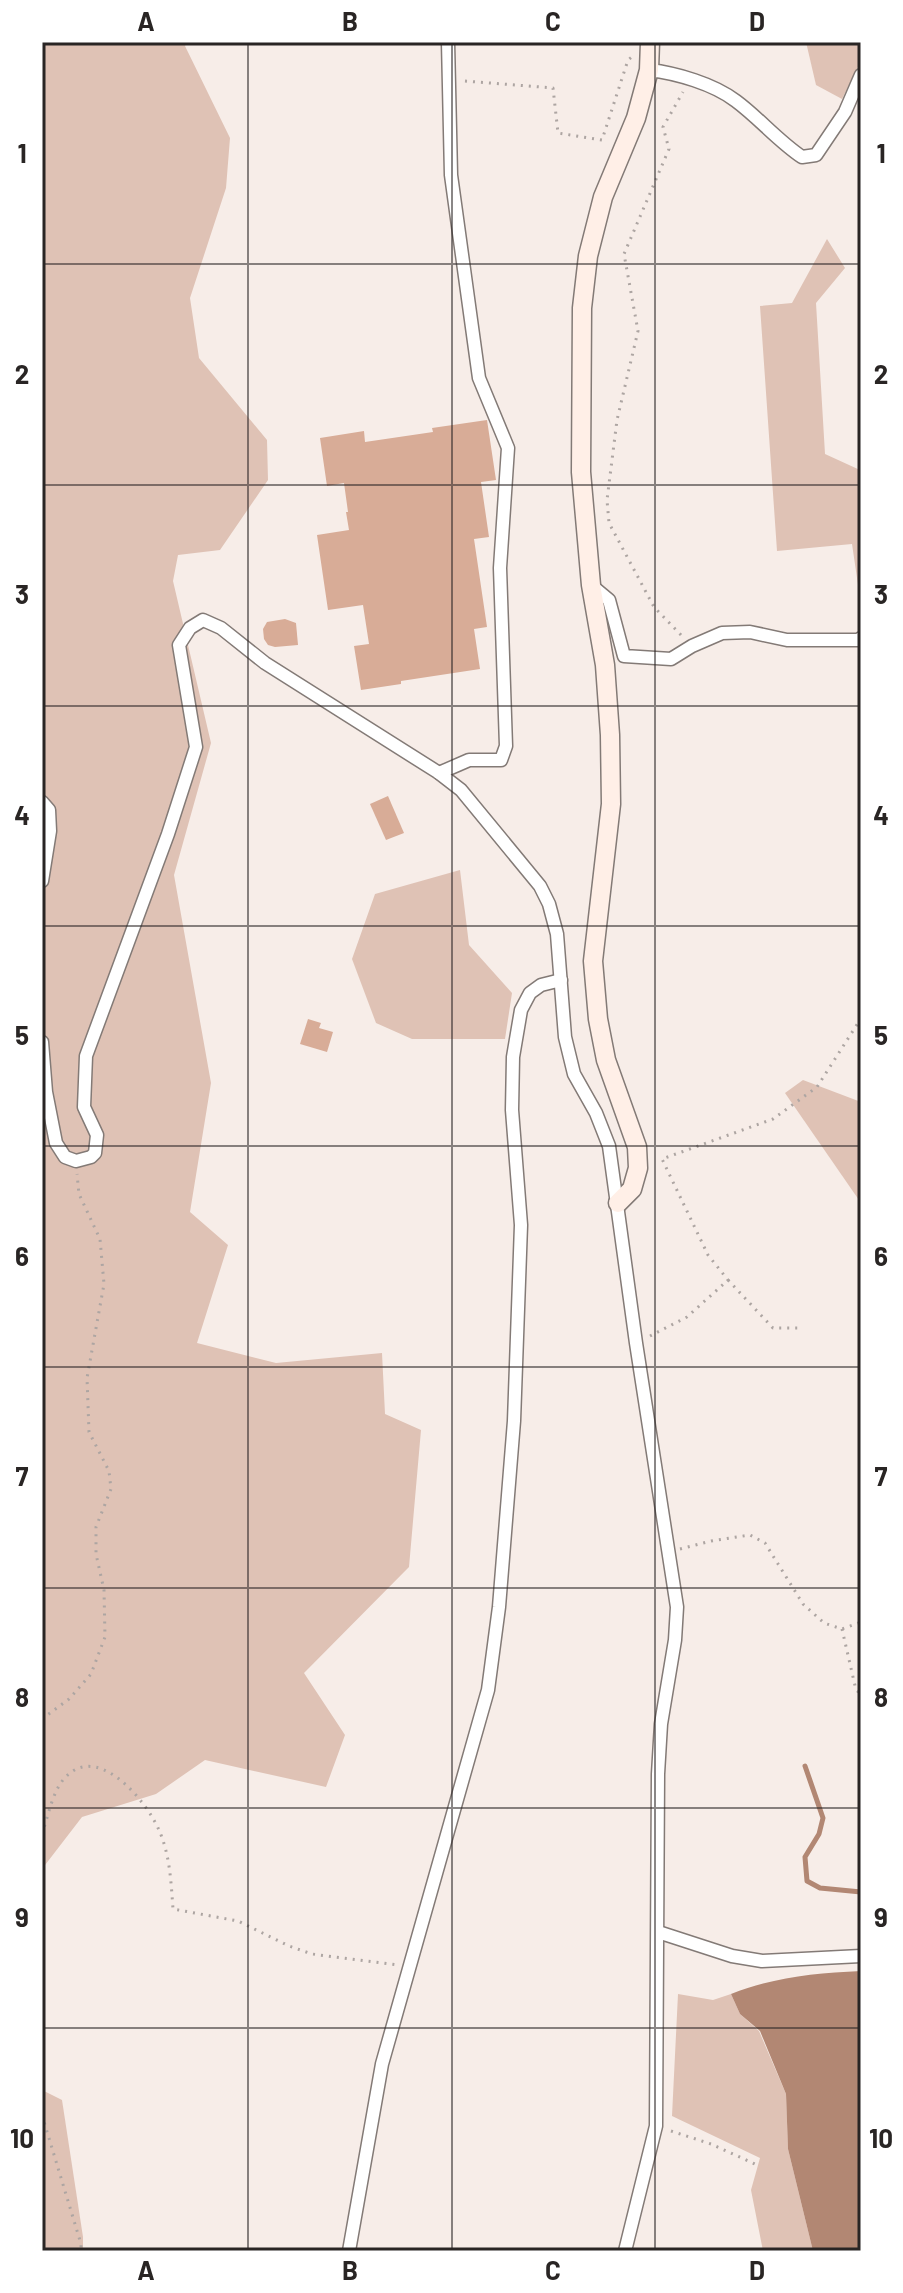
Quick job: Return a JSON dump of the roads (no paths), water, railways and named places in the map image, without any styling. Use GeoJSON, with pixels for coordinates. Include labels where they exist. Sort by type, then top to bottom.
{"type":"FeatureCollection","features":[{"type":"Feature","properties":{"kind":"street"},"geometry":{"type":"LineString","coordinates":[[439,773],[469,760],[501,760],[506,746],[500,568],[508,448],[479,378],[451,175],[448,42]]}},
{"type":"Feature","properties":{"kind":"street"},"geometry":{"type":"LineString","coordinates":[[618,1203],[632,1189],[638,1168],[637,1147],[606,1060],[598,1019],[593,961],[611,804],[610,735],[605,665],[591,585],[581,472],[582,308],[588,256],[603,197],[636,118],[649,70],[645,46]]}},
{"type":"Feature","properties":{"kind":"street"},"geometry":{"type":"LineString","coordinates":[[649,70],[690,79],[734,99],[802,157],[816,155],[845,112],[861,75]]}},
{"type":"Feature","properties":{"kind":"street"},"geometry":{"type":"LineString","coordinates":[[591,585],[609,600],[624,656],[671,659],[722,633],[750,632],[787,640],[861,638]]}},
{"type":"Feature","properties":{"kind":"street"},"geometry":{"type":"LineString","coordinates":[[42,1042],[46,1092],[56,1143],[65,1157],[76,1161],[91,1157],[95,1153],[97,1135],[84,1107],[86,1056],[168,834],[196,747],[179,645],[190,628],[203,620],[221,628],[265,663],[461,790],[540,886],[549,904],[557,934],[565,1037],[574,1074],[596,1113],[609,1146],[677,1607],[675,1640],[661,1724],[658,1774],[656,2126],[625,2251]]}},
{"type":"Feature","properties":{"kind":"street"},"geometry":{"type":"LineString","coordinates":[[42,802],[49,810],[50,831],[42,881]]}},
{"type":"Feature","properties":{"kind":"street"},"geometry":{"type":"LineString","coordinates":[[349,2251],[382,2064],[488,1690],[497,1626],[514,1421],[520,1240],[512,1110],[513,1057],[521,1010],[530,993],[541,985],[561,980]]}},
{"type":"Feature","properties":{"kind":"street"},"geometry":{"type":"LineString","coordinates":[[658,1932],[732,1956],[762,1961],[861,1956]]}},
{"type":"Feature","properties":{"kind":"waterway"},"geometry":{"type":"LineString","coordinates":[[805,1766],[823,1818],[819,1834],[805,1857],[807,1881],[820,1888],[861,1892]]}}]}
